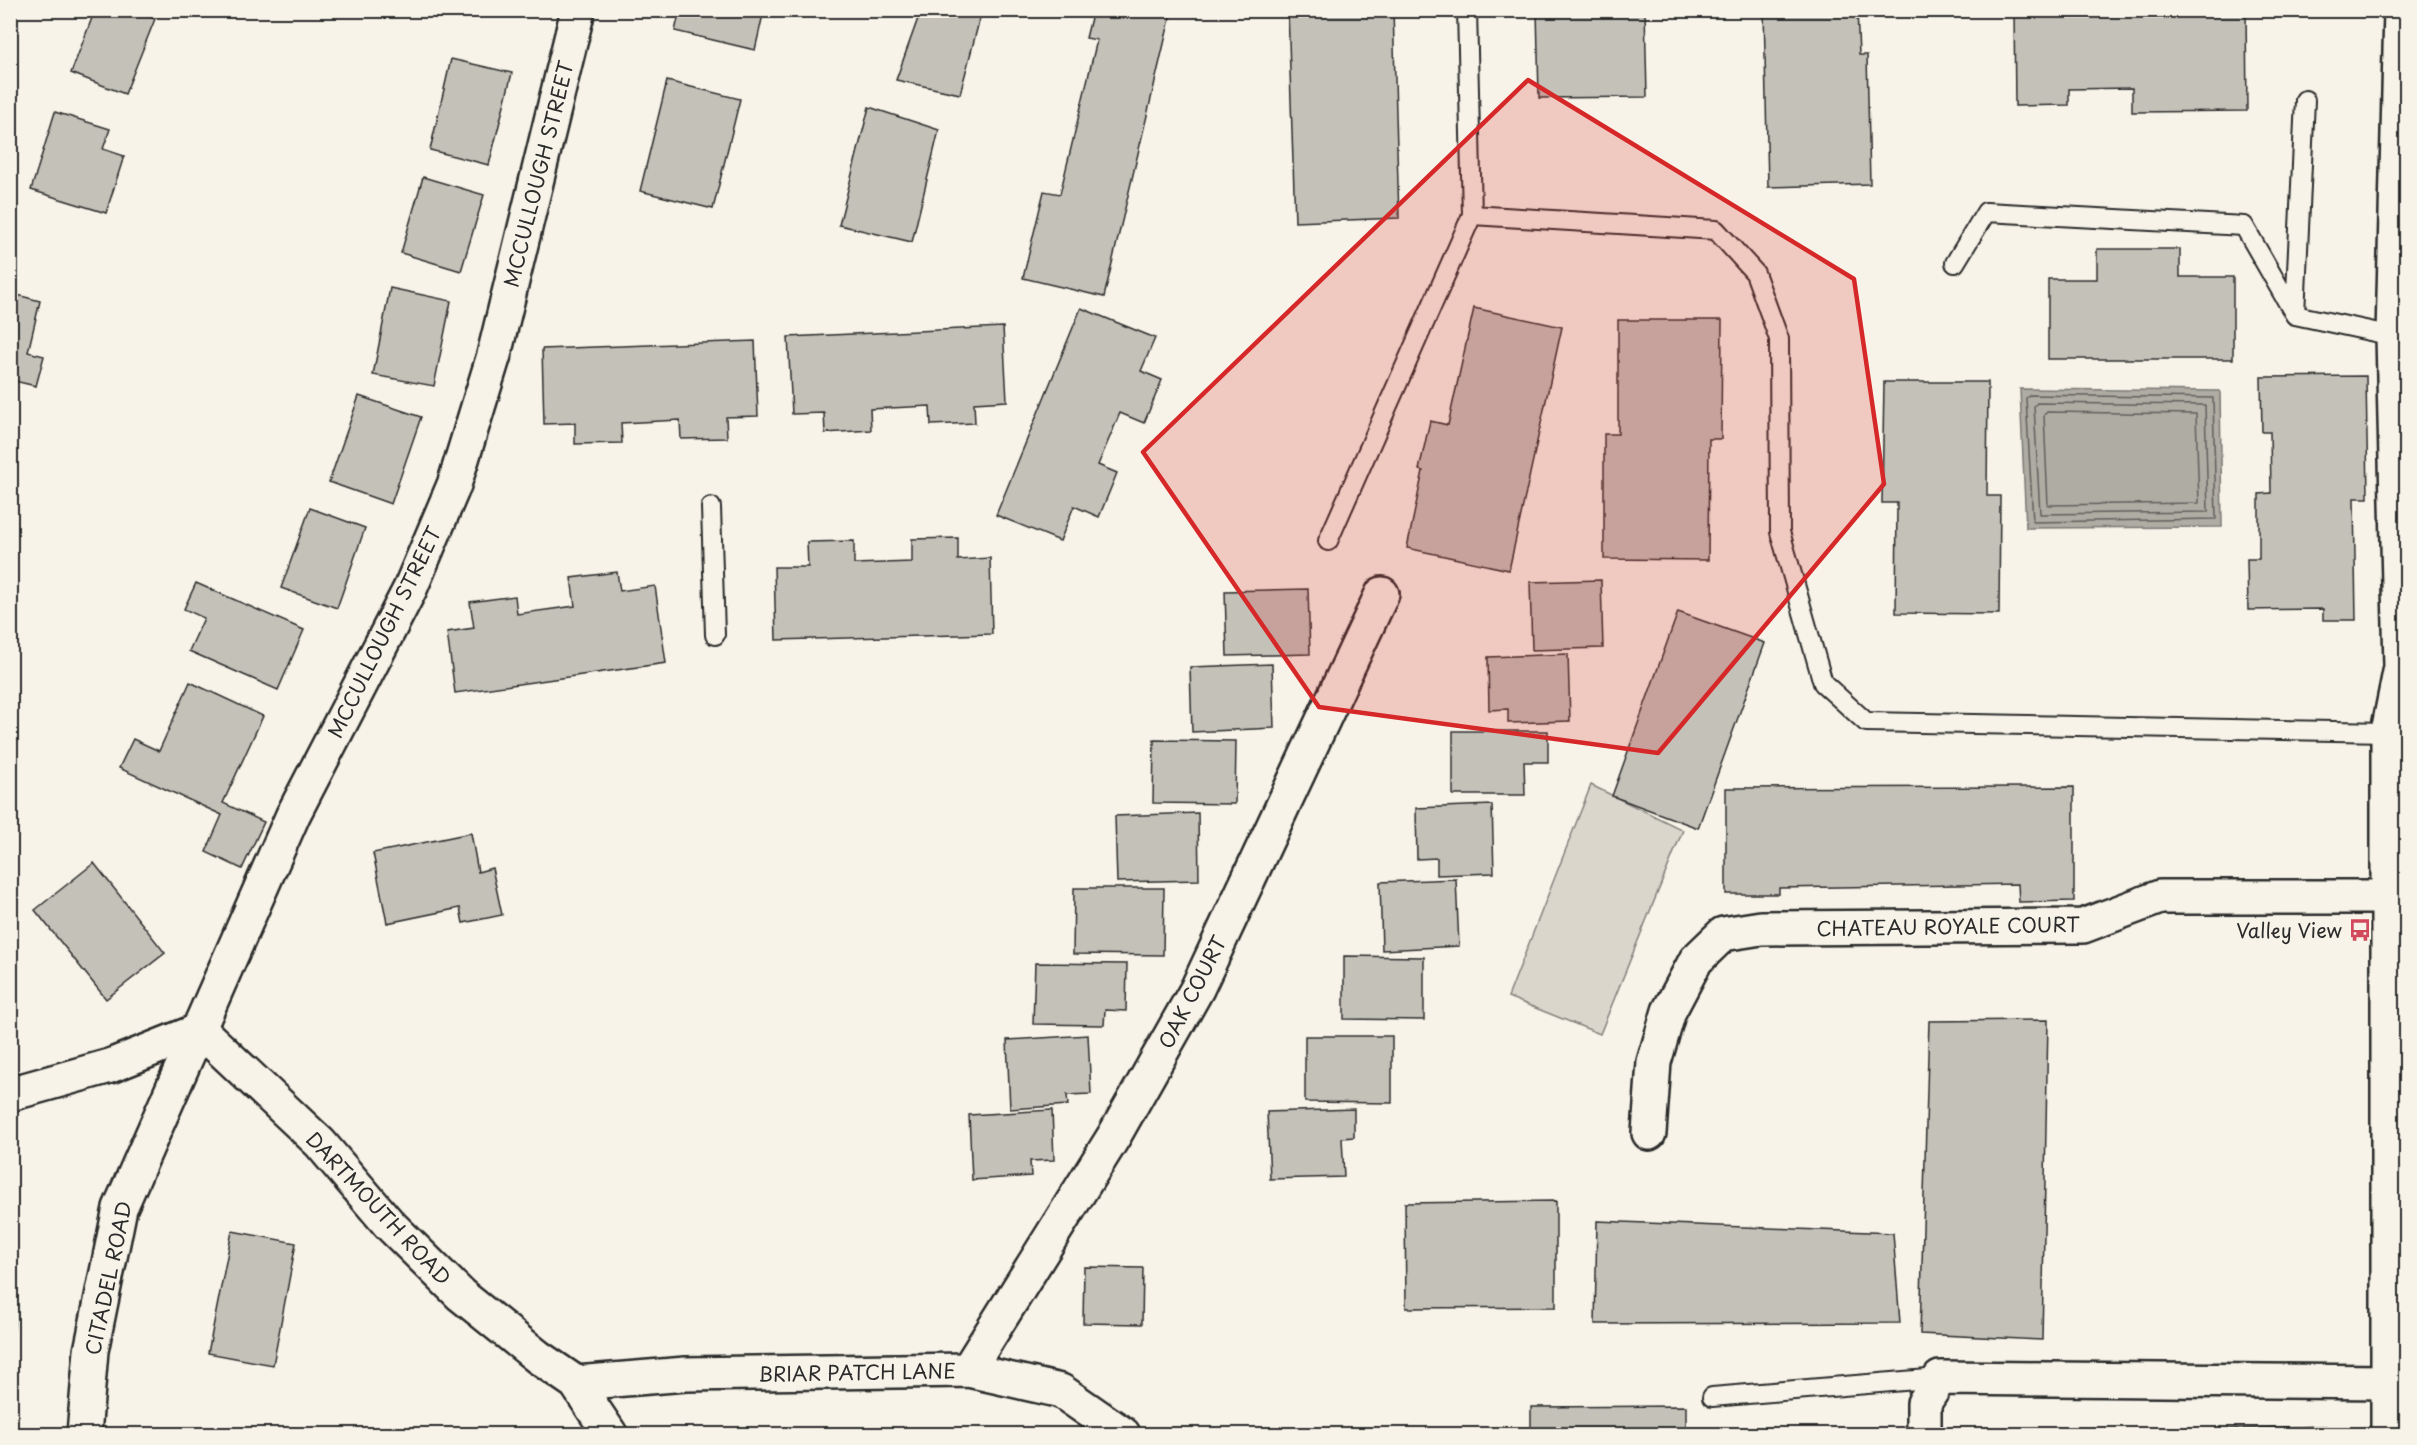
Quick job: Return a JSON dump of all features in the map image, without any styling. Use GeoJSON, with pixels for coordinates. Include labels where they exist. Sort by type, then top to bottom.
{"type":"FeatureCollection","features":[{"type":"Feature","properties":{"kind":"street","name":"MCCULLOUGH STREET"},"geometry":{"type":"LineString","coordinates":[[200,1030],[234,945],[293,815],[410,589],[454,485],[494,355],[578,10]]}},
{"type":"Feature","properties":{"kind":"street"},"geometry":{"type":"LineString","coordinates":[[2388,1434],[2388,732],[2404,667],[2392,336],[2401,127],[2401,10]]}},
{"type":"Feature","properties":{"kind":"street","name":"OAK COURT"},"geometry":{"type":"LineString","coordinates":[[968,1371],[1108,1146],[1197,989],[1382,594]]}},
{"type":"Feature","properties":{"kind":"street","name":"CHATEAU ROYALE COURT"},"geometry":{"type":"LineString","coordinates":[[1649,1133],[1654,1062],[1669,1011],[1695,960],[1723,934],[1761,928],[2083,926],[2160,897],[2389,897]]}},
{"type":"Feature","properties":{"kind":"street"},"geometry":{"type":"LineString","coordinates":[[10,1094],[110,1066],[200,1030]]}},
{"type":"Feature","properties":{"kind":"street","name":"DARTMOUTH ROAD"},"geometry":{"type":"LineString","coordinates":[[200,1030],[320,1143],[389,1224],[461,1295],[538,1357],[576,1383],[610,1434]]}},
{"type":"Feature","properties":{"kind":"street","name":"CITADEL ROAD"},"geometry":{"type":"LineString","coordinates":[[84,1434],[91,1351],[120,1208],[200,1030]]}},
{"type":"Feature","properties":{"kind":"street","name":"BRIAR PATCH LANE"},"geometry":{"type":"LineString","coordinates":[[576,1383],[686,1374],[968,1371],[1061,1391],[1123,1434]]}},
{"type":"Feature","properties":{"kind":"street"},"geometry":{"type":"LineString","coordinates":[[1924,1434],[1924,1403],[1940,1378],[2388,1382]]}},
{"type":"Feature","properties":{"kind":"lane"},"geometry":{"type":"LineString","coordinates":[[1328,541],[1472,215],[1467,10]]}},
{"type":"Feature","properties":{"kind":"lane"},"geometry":{"type":"LineString","coordinates":[[2295,315],[2305,100]]}},
{"type":"Feature","properties":{"kind":"lane"},"geometry":{"type":"LineString","coordinates":[[1955,263],[1986,212],[2244,226],[2295,315],[2392,336]]}},
{"type":"Feature","properties":{"kind":"lane"},"geometry":{"type":"LineString","coordinates":[[1472,215],[1716,230],[1755,273],[1779,339],[1780,532],[1823,683],[1866,722],[2388,732]]}},
{"type":"Feature","properties":{"kind":"lane"},"geometry":{"type":"LineString","coordinates":[[711,507],[715,635]]}},
{"type":"Feature","properties":{"kind":"lane"},"geometry":{"type":"LineString","coordinates":[[1712,1397],[1940,1378]]}},
{"type":"Feature","properties":{"kind":"highlighted area"},"geometry":{"type":"Polygon","coordinates":[[[1528,80],[1854,279],[1884,484],[1658,753],[1319,707],[1143,452],[1528,80]]]}},
{"type":"Feature","properties":{"kind":"shaded area"},"geometry":{"type":"Polygon","coordinates":[[[1591,785],[1683,830],[1600,1034],[1508,997],[1591,785]]]}},
{"type":"Feature","properties":{"kind":"water"},"geometry":{"type":"Polygon","coordinates":[[[2020,389],[2220,391],[2222,527],[2026,528],[2020,389]]]}},
{"type":"Feature","properties":{"kind":"building"},"geometry":{"type":"Polygon","coordinates":[[[95,10],[133,10],[155,19],[125,94],[71,73],[95,10]]]}},
{"type":"Feature","properties":{"kind":"building"},"geometry":{"type":"Polygon","coordinates":[[[680,10],[764,10],[755,50],[675,31],[680,10]]]}},
{"type":"Feature","properties":{"kind":"building"},"geometry":{"type":"Polygon","coordinates":[[[921,10],[982,10],[960,94],[896,80],[921,10]]]}},
{"type":"Feature","properties":{"kind":"building"},"geometry":{"type":"Polygon","coordinates":[[[1093,10],[1172,10],[1104,297],[1023,278],[1044,191],[1060,194],[1097,40],[1086,38],[1093,10]]]}},
{"type":"Feature","properties":{"kind":"building"},"geometry":{"type":"Polygon","coordinates":[[[1288,10],[1393,10],[1399,218],[1295,222],[1288,10]]]}},
{"type":"Feature","properties":{"kind":"building"},"geometry":{"type":"Polygon","coordinates":[[[1537,10],[1645,10],[1647,97],[1539,98],[1537,10]]]}},
{"type":"Feature","properties":{"kind":"building"},"geometry":{"type":"Polygon","coordinates":[[[1764,10],[1857,10],[1859,55],[1867,55],[1870,184],[1768,187],[1764,10]]]}},
{"type":"Feature","properties":{"kind":"building"},"geometry":{"type":"Polygon","coordinates":[[[2014,10],[2246,10],[2247,111],[2132,112],[2132,88],[2069,89],[2069,105],[2015,106],[2014,10]]]}},
{"type":"Feature","properties":{"kind":"building"},"geometry":{"type":"Polygon","coordinates":[[[451,59],[512,73],[489,165],[430,150],[451,59]]]}},
{"type":"Feature","properties":{"kind":"building"},"geometry":{"type":"Polygon","coordinates":[[[667,81],[740,99],[713,209],[640,191],[667,81]]]}},
{"type":"Feature","properties":{"kind":"building"},"geometry":{"type":"Polygon","coordinates":[[[869,107],[939,130],[912,242],[839,225],[869,107]]]}},
{"type":"Feature","properties":{"kind":"building"},"geometry":{"type":"Polygon","coordinates":[[[55,112],[110,129],[103,149],[124,156],[106,213],[31,190],[55,112]]]}},
{"type":"Feature","properties":{"kind":"building"},"geometry":{"type":"Polygon","coordinates":[[[423,177],[484,195],[461,271],[401,253],[423,177]]]}},
{"type":"Feature","properties":{"kind":"building"},"geometry":{"type":"Polygon","coordinates":[[[2097,249],[2180,249],[2180,277],[2233,277],[2233,359],[2048,359],[2048,279],[2097,279],[2097,249]]]}},
{"type":"Feature","properties":{"kind":"building"},"geometry":{"type":"Polygon","coordinates":[[[390,288],[451,301],[434,386],[373,375],[390,288]]]}},
{"type":"Feature","properties":{"kind":"building"},"geometry":{"type":"Polygon","coordinates":[[[10,293],[40,301],[28,352],[44,356],[36,386],[10,380],[10,293]]]}},
{"type":"Feature","properties":{"kind":"building"},"geometry":{"type":"Polygon","coordinates":[[[1081,308],[1155,338],[1141,371],[1162,380],[1144,423],[1120,413],[1098,465],[1117,473],[1099,517],[1074,506],[1060,541],[996,515],[1081,308]]]}},
{"type":"Feature","properties":{"kind":"building"},"geometry":{"type":"Polygon","coordinates":[[[1474,308],[1562,327],[1509,570],[1407,548],[1423,471],[1419,470],[1430,421],[1448,425],[1474,308]]]}},
{"type":"Feature","properties":{"kind":"building"},"geometry":{"type":"Polygon","coordinates":[[[1618,320],[1722,320],[1721,439],[1709,439],[1708,560],[1604,559],[1604,434],[1618,434],[1618,320]]]}},
{"type":"Feature","properties":{"kind":"building"},"geometry":{"type":"Polygon","coordinates":[[[1003,327],[1007,401],[974,403],[975,423],[931,425],[930,406],[870,409],[871,430],[825,433],[824,413],[792,414],[788,337],[1003,327]]]}},
{"type":"Feature","properties":{"kind":"building"},"geometry":{"type":"Polygon","coordinates":[[[755,341],[758,416],[726,417],[727,438],[681,439],[680,420],[621,423],[622,443],[575,444],[575,423],[544,424],[542,349],[755,341]]]}},
{"type":"Feature","properties":{"kind":"building"},"geometry":{"type":"Polygon","coordinates":[[[2366,376],[2368,498],[2354,498],[2356,620],[2323,620],[2323,609],[2248,610],[2247,559],[2259,559],[2259,494],[2271,493],[2270,432],[2262,432],[2261,377],[2366,376]]]}},
{"type":"Feature","properties":{"kind":"building"},"geometry":{"type":"Polygon","coordinates":[[[1884,382],[1988,382],[1987,496],[2000,496],[1999,614],[1896,613],[1897,503],[1882,503],[1884,382]]]}},
{"type":"Feature","properties":{"kind":"building"},"geometry":{"type":"Polygon","coordinates":[[[359,396],[421,417],[391,504],[329,482],[359,396]]]}},
{"type":"Feature","properties":{"kind":"building"},"geometry":{"type":"Polygon","coordinates":[[[310,508],[365,528],[337,608],[281,588],[310,508]]]}},
{"type":"Feature","properties":{"kind":"building"},"geometry":{"type":"Polygon","coordinates":[[[958,538],[958,560],[990,558],[992,634],[776,640],[774,567],[808,567],[807,542],[854,541],[854,564],[912,562],[912,539],[958,538]]]}},
{"type":"Feature","properties":{"kind":"building"},"geometry":{"type":"Polygon","coordinates":[[[617,572],[620,591],[655,586],[666,663],[455,693],[447,632],[474,628],[470,602],[515,596],[517,614],[575,606],[571,578],[617,572]]]}},
{"type":"Feature","properties":{"kind":"building"},"geometry":{"type":"Polygon","coordinates":[[[1601,580],[1603,648],[1532,650],[1530,582],[1601,580]]]}},
{"type":"Feature","properties":{"kind":"building"},"geometry":{"type":"Polygon","coordinates":[[[196,583],[304,630],[278,690],[189,651],[204,618],[184,609],[196,583]]]}},
{"type":"Feature","properties":{"kind":"building"},"geometry":{"type":"Polygon","coordinates":[[[1308,589],[1310,654],[1227,656],[1225,591],[1308,589]]]}},
{"type":"Feature","properties":{"kind":"building"},"geometry":{"type":"Polygon","coordinates":[[[1678,612],[1765,643],[1698,828],[1612,796],[1678,612]]]}},
{"type":"Feature","properties":{"kind":"building"},"geometry":{"type":"Polygon","coordinates":[[[1568,654],[1570,721],[1508,723],[1508,709],[1489,710],[1488,657],[1568,654]]]}},
{"type":"Feature","properties":{"kind":"building"},"geometry":{"type":"Polygon","coordinates":[[[1272,664],[1274,728],[1192,732],[1190,667],[1272,664]]]}},
{"type":"Feature","properties":{"kind":"building"},"geometry":{"type":"Polygon","coordinates":[[[190,682],[263,716],[223,803],[264,822],[242,869],[206,852],[222,815],[119,768],[133,739],[159,751],[190,682]]]}},
{"type":"Feature","properties":{"kind":"building"},"geometry":{"type":"Polygon","coordinates":[[[1453,731],[1548,731],[1548,762],[1524,762],[1525,795],[1453,795],[1453,731]]]}},
{"type":"Feature","properties":{"kind":"building"},"geometry":{"type":"Polygon","coordinates":[[[1154,740],[1236,741],[1235,804],[1153,803],[1154,740]]]}},
{"type":"Feature","properties":{"kind":"building"},"geometry":{"type":"Polygon","coordinates":[[[2074,787],[2074,901],[2019,902],[2018,884],[1779,888],[1779,894],[1726,894],[1726,788],[2074,787]]]}},
{"type":"Feature","properties":{"kind":"building"},"geometry":{"type":"Polygon","coordinates":[[[1492,805],[1494,873],[1437,875],[1437,858],[1417,859],[1416,808],[1492,805]]]}},
{"type":"Feature","properties":{"kind":"building"},"geometry":{"type":"Polygon","coordinates":[[[1198,813],[1199,880],[1117,882],[1115,816],[1198,813]]]}},
{"type":"Feature","properties":{"kind":"building"},"geometry":{"type":"Polygon","coordinates":[[[471,833],[478,872],[492,868],[502,915],[463,923],[460,908],[387,923],[373,853],[471,833]]]}},
{"type":"Feature","properties":{"kind":"building"},"geometry":{"type":"Polygon","coordinates":[[[94,863],[165,953],[106,999],[35,910],[94,863]]]}},
{"type":"Feature","properties":{"kind":"building"},"geometry":{"type":"Polygon","coordinates":[[[1456,879],[1459,946],[1382,950],[1380,882],[1456,879]]]}},
{"type":"Feature","properties":{"kind":"building"},"geometry":{"type":"Polygon","coordinates":[[[1074,888],[1164,888],[1163,955],[1073,954],[1074,888]]]}},
{"type":"Feature","properties":{"kind":"building"},"geometry":{"type":"Polygon","coordinates":[[[1344,956],[1424,957],[1424,1020],[1344,1019],[1344,956]]]}},
{"type":"Feature","properties":{"kind":"building"},"geometry":{"type":"Polygon","coordinates":[[[1035,963],[1127,964],[1126,1011],[1105,1010],[1104,1025],[1033,1024],[1035,963]]]}},
{"type":"Feature","properties":{"kind":"building"},"geometry":{"type":"Polygon","coordinates":[[[2048,1020],[2042,1340],[1920,1334],[1929,1021],[2048,1020]]]}},
{"type":"Feature","properties":{"kind":"building"},"geometry":{"type":"Polygon","coordinates":[[[1088,1035],[1091,1094],[1067,1095],[1068,1105],[1010,1109],[1007,1040],[1088,1035]]]}},
{"type":"Feature","properties":{"kind":"building"},"geometry":{"type":"Polygon","coordinates":[[[1305,1036],[1392,1036],[1392,1103],[1305,1102],[1305,1036]]]}},
{"type":"Feature","properties":{"kind":"building"},"geometry":{"type":"Polygon","coordinates":[[[1354,1109],[1354,1137],[1342,1138],[1344,1177],[1270,1179],[1267,1112],[1354,1109]]]}},
{"type":"Feature","properties":{"kind":"building"},"geometry":{"type":"Polygon","coordinates":[[[1052,1110],[1054,1160],[1030,1161],[1031,1176],[972,1180],[969,1115],[1052,1110]]]}},
{"type":"Feature","properties":{"kind":"building"},"geometry":{"type":"Polygon","coordinates":[[[1556,1201],[1556,1307],[1406,1308],[1405,1203],[1556,1201]]]}},
{"type":"Feature","properties":{"kind":"building"},"geometry":{"type":"Polygon","coordinates":[[[1597,1221],[1893,1233],[1900,1323],[1595,1324],[1597,1221]]]}},
{"type":"Feature","properties":{"kind":"building"},"geometry":{"type":"Polygon","coordinates":[[[232,1231],[296,1243],[273,1365],[208,1353],[232,1231]]]}},
{"type":"Feature","properties":{"kind":"building"},"geometry":{"type":"Polygon","coordinates":[[[1084,1267],[1143,1268],[1142,1324],[1083,1323],[1084,1267]]]}},
{"type":"Feature","properties":{"kind":"building"},"geometry":{"type":"Polygon","coordinates":[[[10,1293],[17,1294],[10,1364],[10,1293]]]}},
{"type":"Feature","properties":{"kind":"building"},"geometry":{"type":"Polygon","coordinates":[[[1686,1406],[1686,1434],[1531,1434],[1531,1407],[1686,1406]]]}},
{"type":"Feature","properties":{"kind":"building"},"geometry":{"type":"Polygon","coordinates":[[[2326,1426],[2326,1434],[2196,1434],[2196,1430],[2326,1426]]]}},
{"type":"Feature","properties":{"kind":"place","name":"Valley View"},"geometry":{"type":"Point","coordinates":[2360,930]}}]}
